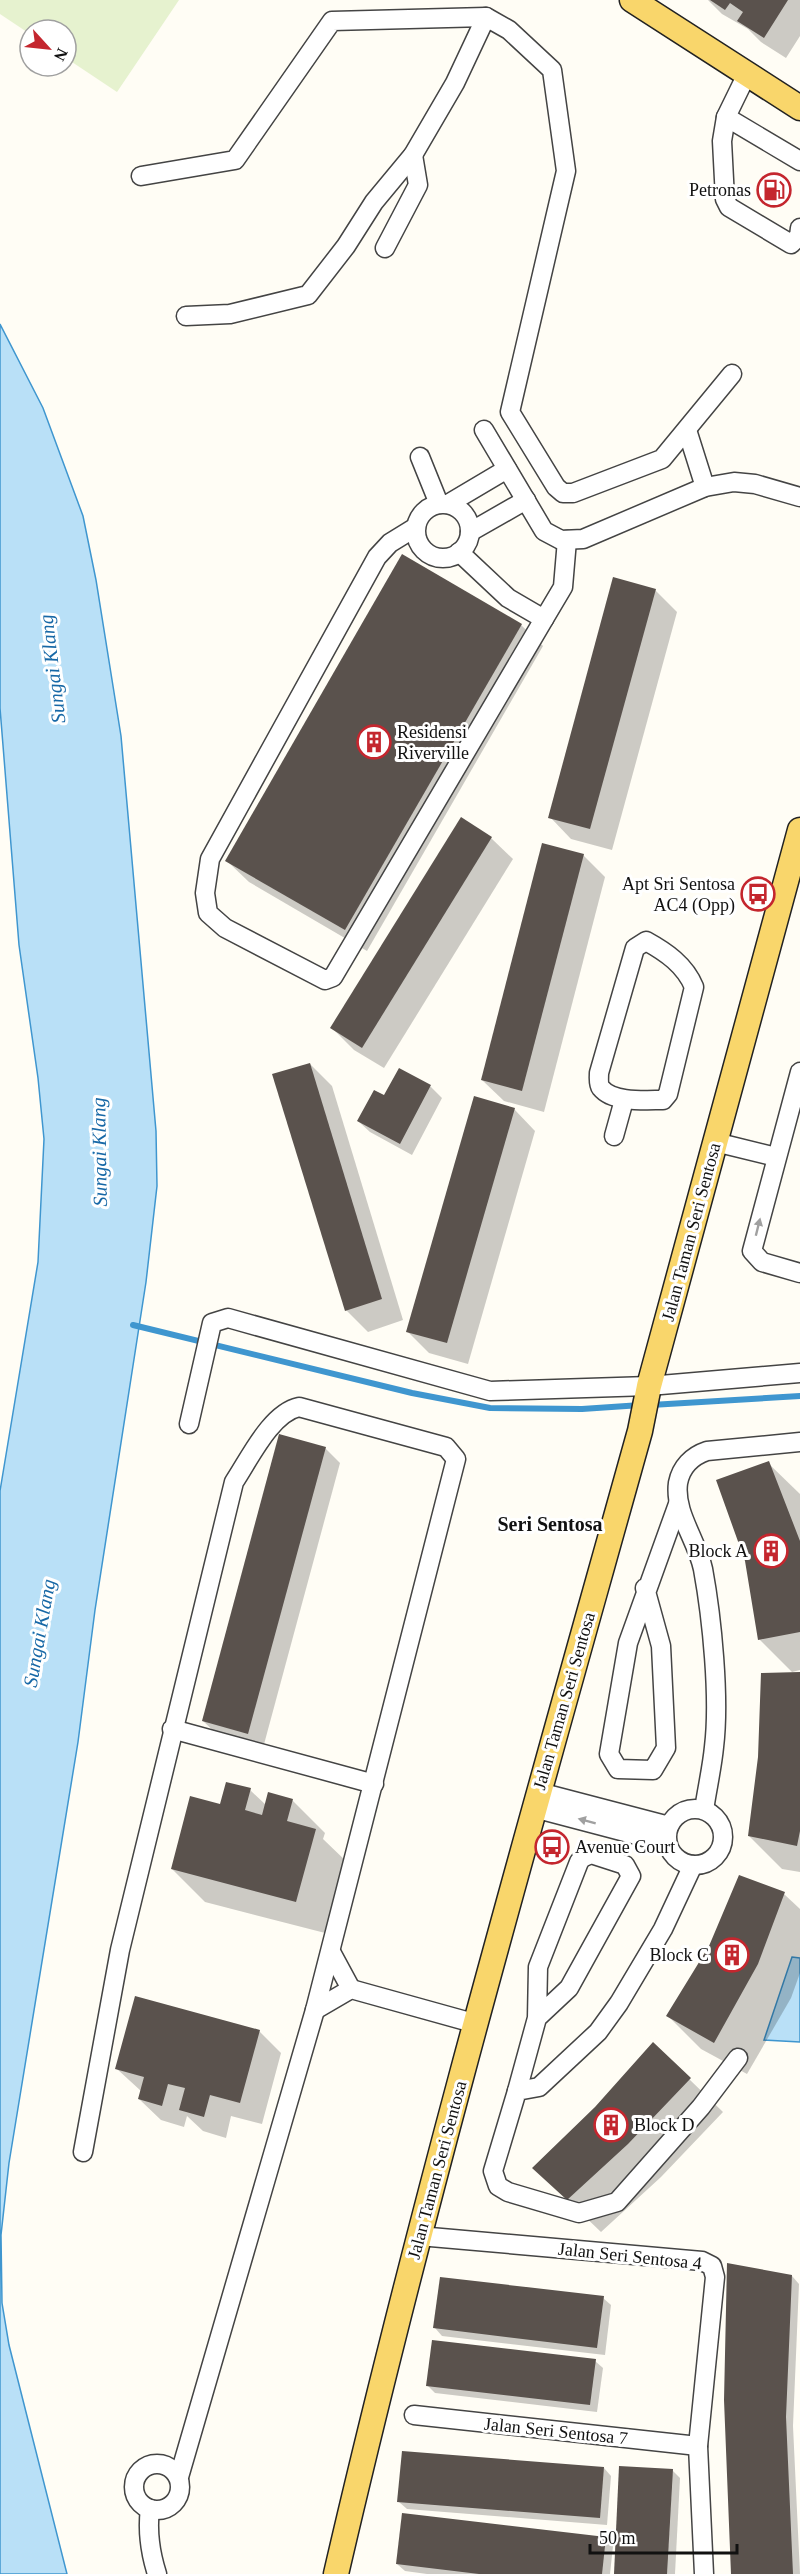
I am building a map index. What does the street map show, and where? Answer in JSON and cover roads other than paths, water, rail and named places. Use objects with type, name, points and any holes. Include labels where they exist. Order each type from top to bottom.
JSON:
[{"type":"main road","points":[[632,0],[800,108]]},
{"type":"main road","name":"Jalan Taman Seri Sentosa","points":[[336,2574],[419,2236],[640,1431],[649,1386],[800,830]]},
{"type":"street","points":[[186,315],[230,314],[308,295],[346,246],[374,202],[413,155],[455,83],[486,17]]},
{"type":"street","points":[[141,176],[235,160],[332,21],[486,17],[509,30],[552,70],[566,171],[510,412],[556,487],[563,493],[573,493],[662,459],[732,375]]},
{"type":"street","points":[[746,75],[726,117],[722,141],[725,199],[729,207],[791,244],[799,236],[800,228]]},
{"type":"street","points":[[726,117],[800,161]]},
{"type":"street","points":[[385,248],[418,185],[413,155]]},
{"type":"street","points":[[484,430],[544,531],[551,537],[567,540],[583,539],[705,487],[734,482],[754,484],[800,497]]},
{"type":"street","points":[[687,430],[705,487]]},
{"type":"street","points":[[416,527],[420,545],[433,556],[442,558],[459,552],[465,546],[470,532],[464,513],[444,504],[420,457]]},
{"type":"street","points":[[507,469],[444,504],[424,512],[416,527],[390,543],[377,557],[210,859],[205,892],[208,913],[225,928],[313,975],[325,980],[333,976],[562,587],[567,540]]},
{"type":"street","points":[[470,532],[526,500]]},
{"type":"street","points":[[459,552],[508,598],[544,619]]},
{"type":"street","points":[[646,941],[665,952],[681,967],[689,975],[694,987],[668,1094],[663,1100],[624,1100],[602,1089],[599,1085],[599,1073],[634,948],[646,941]]},
{"type":"street","points":[[800,1072],[752,1251],[762,1262],[800,1273]]},
{"type":"street","points":[[614,1136],[624,1100]]},
{"type":"street","points":[[715,1142],[776,1157]]},
{"type":"street","points":[[189,1424],[212,1323],[228,1318],[490,1391],[649,1386],[800,1373]]},
{"type":"street","points":[[83,2152],[120,1950],[234,1482],[275,1421],[288,1409],[299,1407],[446,1447],[456,1459],[374,1784],[315,2010],[179,2477],[178,2497],[166,2508],[150,2510],[137,2500],[134,2484],[141,2469],[156,2463],[171,2468],[179,2477]]},
{"type":"street","points":[[645,1588],[661,1646],[666,1748],[653,1770],[618,1769],[609,1754],[628,1642],[645,1588],[678,1504],[678,1482],[684,1467],[694,1455],[707,1451],[800,1442]]},
{"type":"street","points":[[678,1504],[695,1542],[703,1569],[709,1614],[715,1689],[714,1745],[704,1810]]},
{"type":"street","points":[[172,1729],[374,1784]]},
{"type":"street","points":[[537,1800],[668,1834]]},
{"type":"street","points":[[690,1809],[704,1810],[712,1814],[720,1823],[723,1838],[714,1857],[703,1864],[693,1865],[675,1857],[668,1834],[681,1812],[690,1809]]},
{"type":"street","points":[[537,2018],[569,1988],[631,1876],[624,1864],[591,1854],[579,1862],[538,1967],[537,2018],[493,2171],[498,2186],[508,2192],[579,2213],[617,2202],[701,2107],[738,2058]]},
{"type":"street","points":[[517,2091],[539,2087],[598,2032],[619,2003],[663,1929],[693,1865]]},
{"type":"street","points":[[331,1952],[351,1989]]},
{"type":"street","points":[[315,2010],[351,1989],[477,2024]]},
{"type":"street","name":"Jalan Seri Sentosa 4","points":[[419,2236],[702,2261],[712,2266],[715,2277],[698,2446],[704,2574]]},
{"type":"street","name":"Jalan Seri Sentosa 7","points":[[414,2415],[698,2446]]},
{"type":"street","points":[[150,2510],[149,2552],[157,2574]]},
{"type":"water","name":"Sungai Klang","points":[[0,324],[43,408],[83,516],[96,580],[121,736],[156,1131],[157,1186],[146,1282],[95,1610],[78,1742],[9,2163],[1,2235],[2,2303],[9,2345],[67,2574],[0,2574],[0,1491],[38,1262],[44,1139],[38,1078],[19,945],[0,708]]},
{"type":"water","points":[[792,1957],[800,1958],[800,2042],[764,2040]]},
{"type":"waterway","points":[[133,1325],[412,1393],[490,1408],[582,1409],[641,1405]]},
{"type":"waterway","points":[[651,1405],[800,1396]]},
{"type":"place","name":"Petronas","points":[[774,190]]},
{"type":"place","name":"Residensi Riverville","points":[[374,742]]},
{"type":"place","name":"Apt Sri Sentosa AC4 (Opp)","points":[[758,894]]},
{"type":"place","name":"Block A","points":[[771,1551]]},
{"type":"place","name":"Avenue Court","points":[[552,1847]]},
{"type":"place","name":"Block C","points":[[732,1955]]},
{"type":"place","name":"Block D","points":[[611,2125]]},
{"type":"district","name":"Seri Sentosa","points":[[550,1524]]}]
